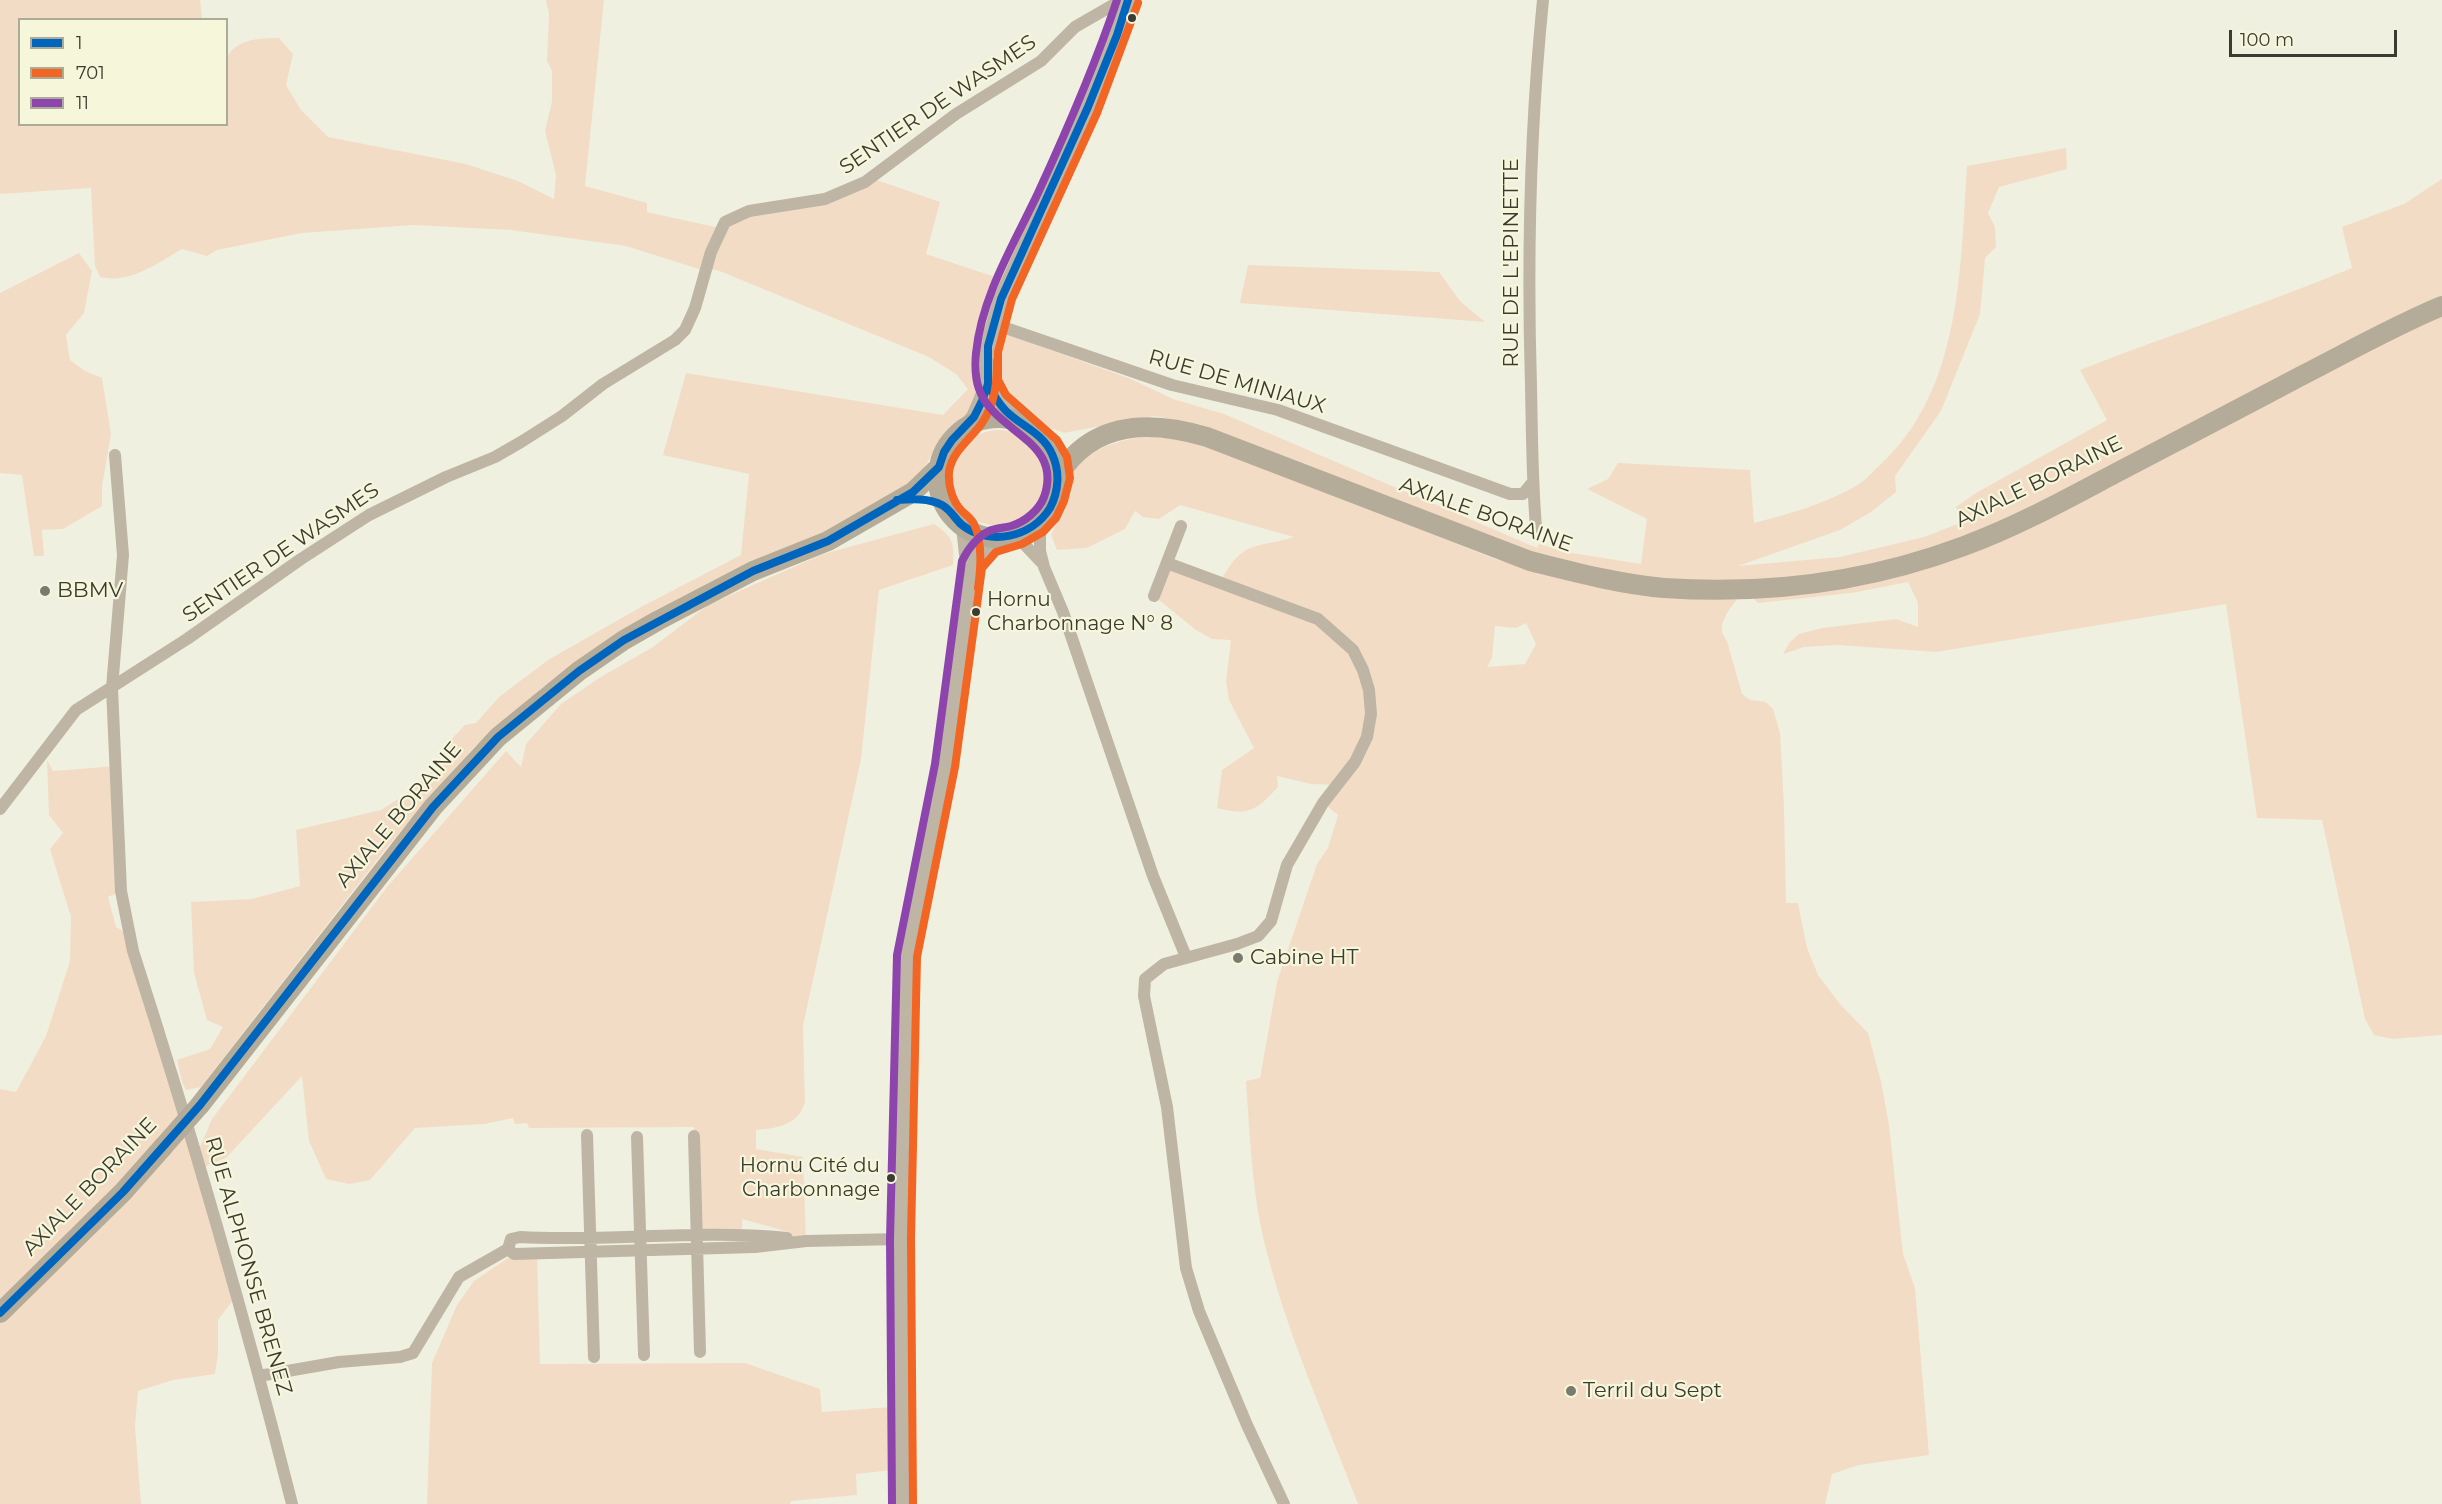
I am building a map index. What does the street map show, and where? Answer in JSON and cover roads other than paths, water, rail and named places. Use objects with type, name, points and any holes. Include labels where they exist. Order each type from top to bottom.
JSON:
[{"type":"main road","name":"AXIALE BORAINE","points":[[1042,519],[1055,499],[1058,476],[1073,455],[1093,439],[1144,426],[1162,426],[1182,429],[1207,437],[1530,561],[1595,576],[1661,588],[1701,590],[1803,585],[1852,578],[1921,561],[1996,534],[2390,330],[2442,306]]},
{"type":"main road","points":[[1042,519],[1028,530],[1004,538],[980,535],[964,527],[953,518],[945,506],[939,487],[939,467],[944,453],[952,440],[963,430],[981,421],[1001,418],[1033,429],[1043,439],[1054,456],[1058,476]]},
{"type":"main road","points":[[1043,439],[1077,442],[1093,439]]},
{"type":"main road","name":"AXIALE BORAINE","points":[[0,1313],[123,1192],[164,1147],[200,1105],[433,807],[498,737],[571,678],[624,640],[742,576],[828,541],[927,481],[939,467]]},
{"type":"main road","points":[[897,500],[930,500],[945,506]]},
{"type":"street","name":"RUE DE L'EPINETTE","points":[[1536,527],[1532,483],[1528,229],[1537,52],[1543,0]]},
{"type":"street","points":[[963,430],[974,417],[988,384],[988,346],[1001,299],[1088,107],[1127,2]]},
{"type":"street","name":"SENTIER DE WASMES","points":[[0,809],[76,710],[187,639],[353,525],[396,500],[513,447],[562,416],[603,384],[675,340],[686,330],[695,308],[711,252],[725,222],[748,211],[825,199],[865,182],[956,114],[1041,61],[1075,27],[1113,5],[1127,2]]},
{"type":"street","name":"RUE DE MINIAUX","points":[[994,324],[1145,377],[1190,390],[1259,404],[1510,494],[1523,494],[1532,483]]},
{"type":"street","points":[[988,384],[996,400],[1020,423]]},
{"type":"street","name":"RUE ALPHONSE BRENEZ","points":[[115,455],[123,555],[112,688],[121,891],[128,934],[197,1155],[260,1376],[292,1504]]},
{"type":"street","points":[[1042,519],[1040,541],[1044,567],[1063,612],[1153,876],[1186,957]]},
{"type":"street","points":[[1154,596],[1181,526]]},
{"type":"street","points":[[964,527],[969,576]]},
{"type":"street","points":[[903,1504],[900,1239],[907,956],[945,766],[972,564],[979,553],[1004,538],[1030,549],[1044,567]]},
{"type":"street","points":[[1167,563],[1318,619],[1353,650],[1370,690],[1371,714],[1367,737],[1355,762],[1323,803],[1287,865],[1271,921],[1258,936],[1164,964],[1145,979],[1144,996],[1167,1107],[1186,1268],[1199,1311],[1247,1425],[1284,1504]]},
{"type":"street","points":[[587,1135],[594,1357]]},
{"type":"street","points":[[694,1136],[700,1352]]},
{"type":"street","points":[[637,1137],[644,1355]]},
{"type":"street","points":[[260,1376],[290,1369],[400,1357],[413,1353],[459,1278],[508,1249],[511,1239],[522,1237],[590,1238],[641,1244],[697,1243],[755,1247],[806,1240],[900,1239]]},
{"type":"street","points":[[522,1237],[534,1244],[530,1253]]},
{"type":"street","points":[[508,1249],[514,1254],[591,1252],[641,1244]]},
{"type":"place","name":"BBMV","points":[[45,591]]},
{"type":"place","name":"Hornu Charbonnage N° 8","points":[[976,612]]},
{"type":"place","name":"Cabine HT","points":[[1238,958]]},
{"type":"place","name":"Hornu Cité du Charbonnage","points":[[891,1178]]},
{"type":"place","name":"Terril du Sept","points":[[1571,1391]]}]
